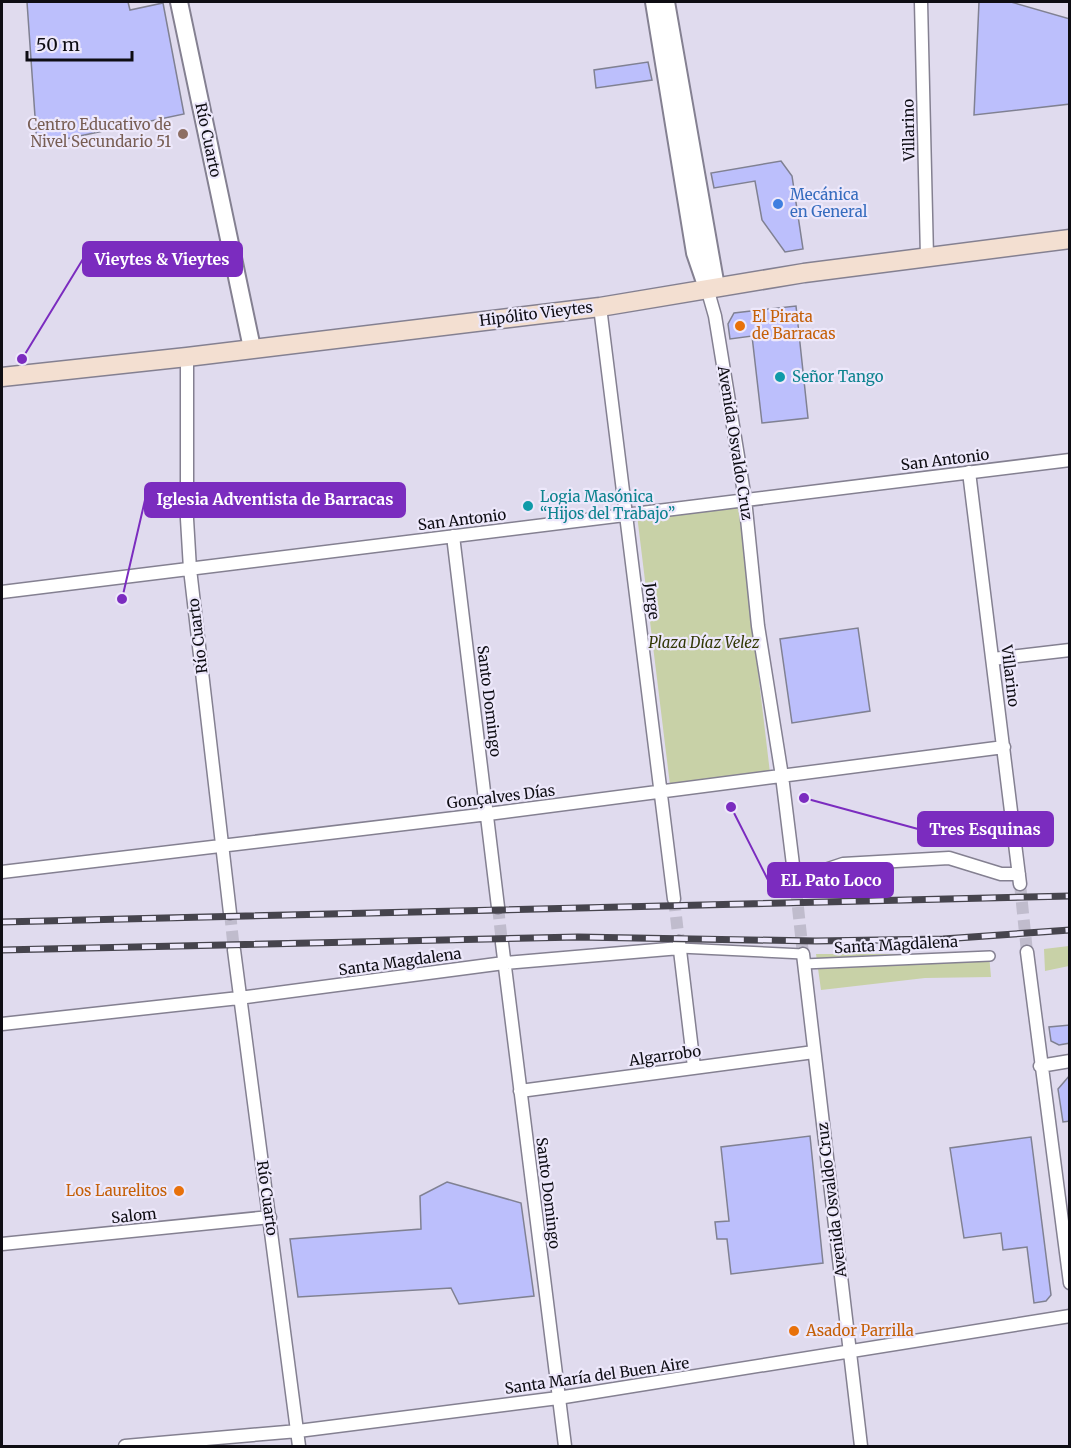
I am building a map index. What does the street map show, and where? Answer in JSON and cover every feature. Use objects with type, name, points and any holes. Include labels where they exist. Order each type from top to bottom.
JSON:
[{"type":"main road","name":"Hipólito Vieytes","points":[[2,377],[600,307],[711,287],[1070,240]]},
{"type":"street","name":"Río Cuarto","points":[[179,2],[252,348]]},
{"type":"street","name":"Avenida Osvaldo Cruz","points":[[654,2],[695,253],[711,287]]},
{"type":"street","name":"Avenida Osvaldo Cruz","points":[[666,2],[744,499],[758,626],[782,776],[795,883]]},
{"type":"street","name":"Villarino","points":[[921,2],[927,258]]},
{"type":"street","name":"Jorge","points":[[600,307],[674,899]]},
{"type":"street","name":"Río Cuarto","points":[[187,357],[190,569],[230,913]]},
{"type":"street","name":"San Antonio","points":[[2,592],[627,516],[744,499],[1070,459]]},
{"type":"street","name":"Villarino","points":[[795,883],[807,876],[843,864],[950,858],[1019,879],[969,472]]},
{"type":"street","name":"Santo Domingo","points":[[453,536],[498,907]]},
{"type":"street","points":[[993,660],[1070,650]]},
{"type":"street","name":"Gonçalves Días","points":[[2,872],[488,814],[1004,747]]},
{"type":"street","name":"Santo Domingo","points":[[502,943],[565,1446]]},
{"type":"street","points":[[679,945],[694,1067]]},
{"type":"street","name":"Santa Magdalena","points":[[2,1024],[239,998],[504,963],[679,945],[803,959],[990,956]]},
{"type":"street","name":"Río Cuarto","points":[[234,950],[300,1446]]},
{"type":"street","points":[[1027,952],[1070,1283]]},
{"type":"street","name":"Avenida Osvaldo Cruz","points":[[803,959],[861,1446]]},
{"type":"street","name":"Algarrobo","points":[[520,1091],[814,1052]]},
{"type":"street","points":[[1040,1066],[1070,1061]]},
{"type":"street","name":"Salom","points":[[2,1244],[270,1217]]},
{"type":"street","name":"Santa María del Buen Aire","points":[[125,1446],[298,1431],[558,1398],[1070,1316]]},
{"type":"green space","name":"Plaza Díaz Velez","points":[[738,503],[770,773],[670,785],[637,515]]},
{"type":"green space","points":[[1069,946],[1069,966],[1045,971],[1044,949]]},
{"type":"green space","points":[[816,954],[989,954],[991,977],[925,978],[821,990]]},
{"type":"building","points":[[27,2],[128,2],[130,10],[163,3],[184,114],[37,145]]},
{"type":"building","points":[[979,2],[1011,2],[1070,19],[1070,104],[974,115]]},
{"type":"building","points":[[648,62],[652,80],[596,88],[594,70]]},
{"type":"building","name":"Mecánica en General","points":[[781,161],[792,176],[803,249],[785,252],[762,220],[755,181],[714,188],[711,173]]},
{"type":"building","name":"Señor Tango","points":[[796,306],[808,418],[762,423],[752,336],[730,339],[728,324],[734,313]]},
{"type":"building","points":[[858,628],[870,711],[792,723],[780,639]]},
{"type":"building","points":[[1070,1025],[1070,1043],[1059,1045],[1051,1041],[1049,1027]]},
{"type":"building","points":[[1070,1075],[1070,1121],[1063,1122],[1058,1089]]},
{"type":"building","points":[[810,1136],[823,1263],[731,1274],[727,1239],[717,1239],[715,1222],[729,1221],[721,1147]]},
{"type":"building","points":[[1031,1137],[1051,1295],[1046,1301],[1034,1303],[1027,1247],[1003,1250],[1001,1233],[964,1238],[950,1148]]},
{"type":"building","points":[[447,1182],[521,1203],[534,1296],[459,1304],[451,1288],[298,1297],[290,1239],[421,1229],[420,1196]]},
{"type":"tunnel","points":[[1020,884],[1027,952]]},
{"type":"tunnel","points":[[796,889],[803,954]]},
{"type":"tunnel","points":[[674,899],[679,942]]},
{"type":"tunnel","points":[[498,907],[502,943]]},
{"type":"tunnel","points":[[230,913],[234,950]]},
{"type":"railway","points":[[2,922],[1070,896]]},
{"type":"railway","points":[[2,950],[578,937],[816,941],[943,939],[1070,930]]},
{"type":"place","name":"Centro Educativo de Nivel Secundario 51","points":[[183,134]]},
{"type":"place","name":"Mecánica en General","points":[[778,204]]},
{"type":"place","name":"El Pirata de Barracas","points":[[740,326]]},
{"type":"place","name":"Vieytes & Vieytes","points":[[22,359]]},
{"type":"place","name":"Señor Tango","points":[[780,377]]},
{"type":"place","name":"Logia Masónica “Hijos del Trabajo”","points":[[528,506]]},
{"type":"place","name":"Iglesia Adventista de Barracas","points":[[122,599]]},
{"type":"place","name":"Tres Esquinas","points":[[804,798]]},
{"type":"place","name":"EL Pato Loco","points":[[731,807]]},
{"type":"place","name":"Los Laurelitos","points":[[179,1191]]},
{"type":"place","name":"Asador Parrilla","points":[[794,1331]]}]
